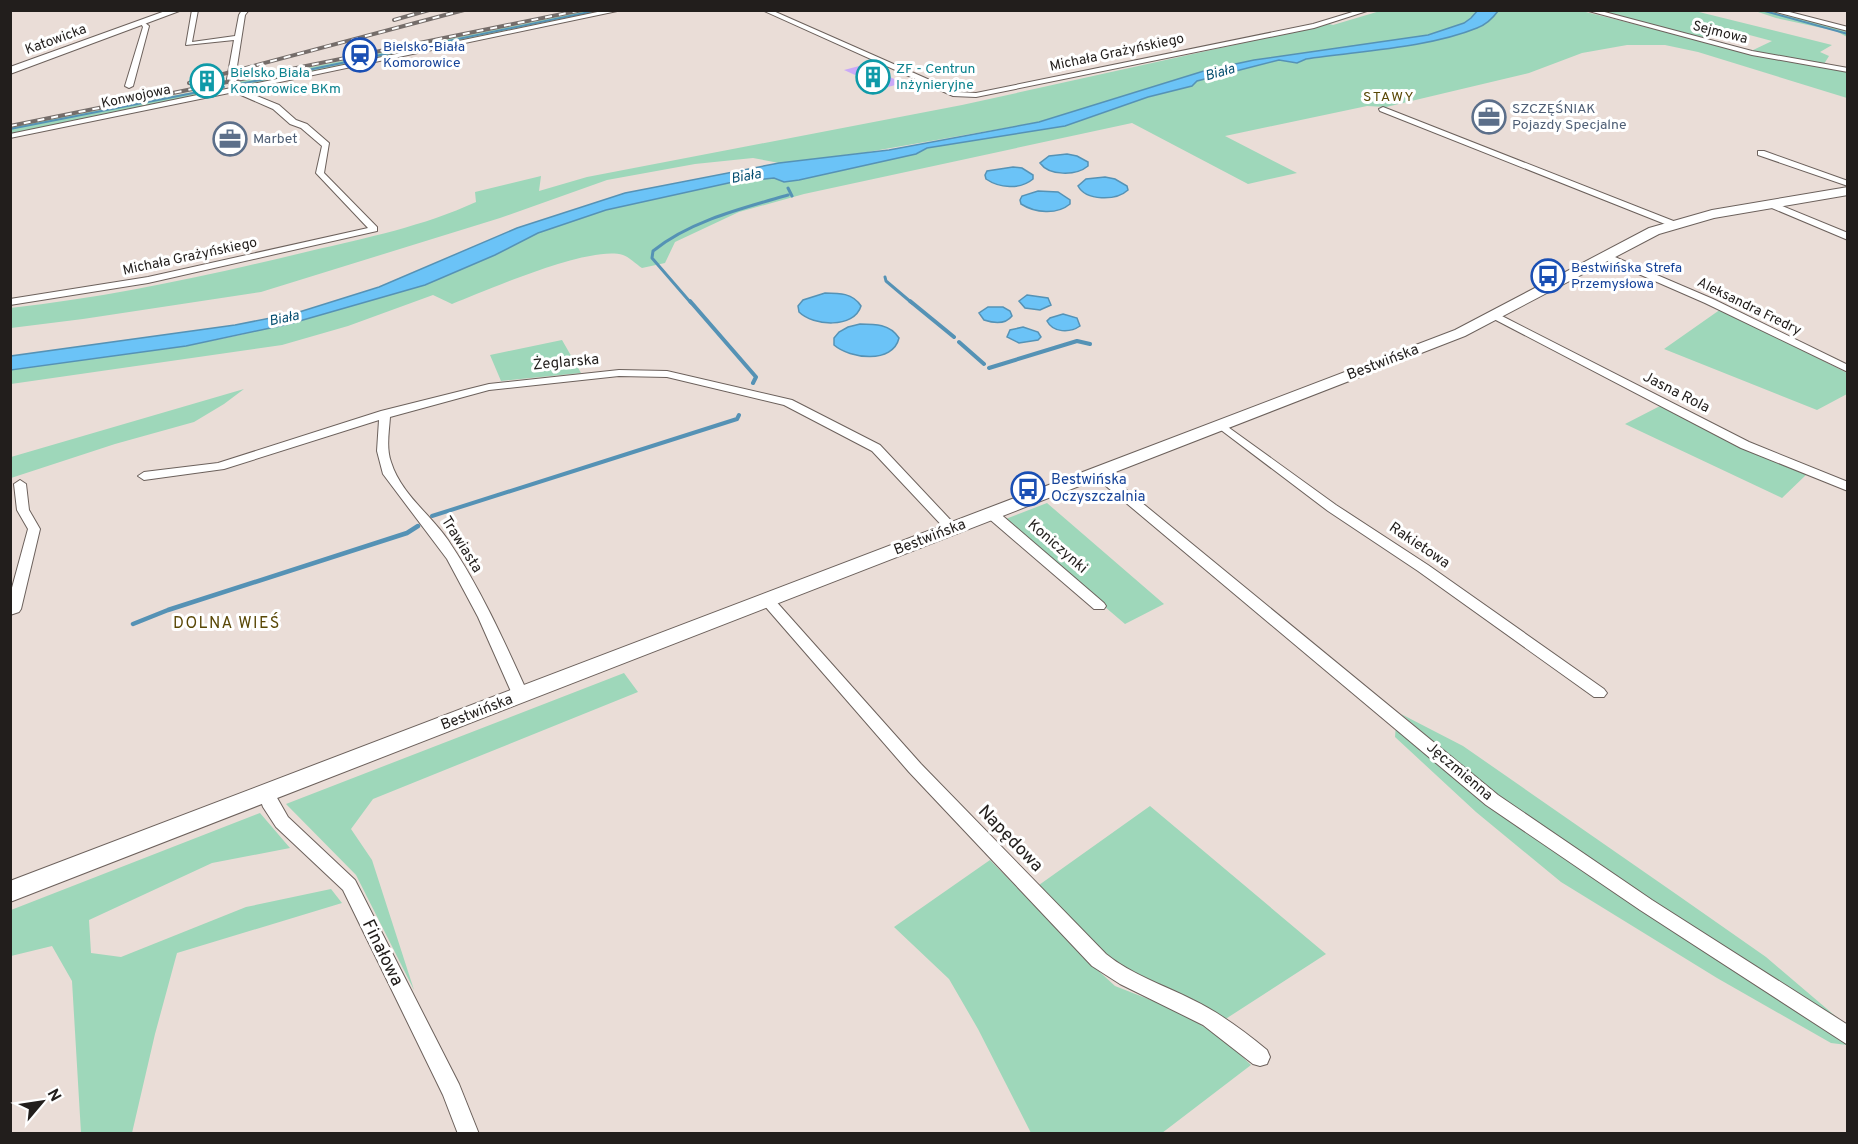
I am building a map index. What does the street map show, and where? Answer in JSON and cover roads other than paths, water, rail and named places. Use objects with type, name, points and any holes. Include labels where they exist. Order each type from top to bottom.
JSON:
[{"type":"street","name":"Katowicka","points":[[10,71],[142,23],[157,14],[178,10]]},
{"type":"street","points":[[195,10],[188,44],[238,38]]},
{"type":"street","points":[[236,90],[231,79],[242,15],[246,10]]},
{"type":"street","name":"Konwojowa","points":[[10,136],[619,10]]},
{"type":"street","name":"Michała Grażyńskiego","points":[[765,10],[925,81],[964,95],[988,93],[1275,34],[1341,19],[1367,10]]},
{"type":"street","name":"Sejmowa","points":[[1588,10],[1752,53],[1848,70]]},
{"type":"street","points":[[1772,10],[1848,29]]},
{"type":"street","points":[[129,86],[146,26],[142,23]]},
{"type":"street","name":"Michała Grażyńskiego","points":[[10,302],[187,273],[374,229],[320,173],[326,145],[304,126],[293,122],[276,107],[236,90]]},
{"type":"street","points":[[1383,109],[1674,224]]},
{"type":"street","points":[[1761,153],[1848,184]]},
{"type":"street","name":"Bestwińska","points":[[10,892],[1460,333],[1654,231],[1712,214],[1848,191]]},
{"type":"street","points":[[1770,204],[1848,237]]},
{"type":"street","name":"Aleksandra Fredry","points":[[1605,256],[1709,301],[1848,369]]},
{"type":"street","name":"Jasna Rola","points":[[1496,316],[1745,445],[1848,487]]},
{"type":"street","name":"Żeglarska","points":[[144,476],[220,466],[385,413],[465,392],[518,382],[634,372],[686,378],[788,402],[876,448],[953,529]]},
{"type":"street","name":"Trawiasta","points":[[385,413],[382,451],[386,465],[411,504],[442,541],[470,591],[521,696]]},
{"type":"street","name":"Rakietowa","points":[[1221,425],[1332,508],[1423,568],[1599,693]]},
{"type":"street","name":"Jęczmienna","points":[[1098,473],[1492,800],[1646,905],[1848,1036]]},
{"type":"street","points":[[10,610],[14,609],[34,530],[23,510],[20,484]]},
{"type":"street","name":"Koniczynki","points":[[992,514],[1099,606]]},
{"type":"street","name":"Napędowa","points":[[768,601],[915,768],[1099,960],[1122,977],[1205,1016],[1240,1039],[1260,1057]]},
{"type":"street","name":"Finałowa","points":[[266,793],[268,802],[282,822],[349,885],[452,1091],[469,1134]]},
{"type":"water","name":"Biała","points":[[1478,10],[1498,11],[1483,25],[1458,35],[1393,48],[1306,59],[1297,63],[1279,60],[1197,81],[1192,86],[1148,97],[1065,126],[927,148],[916,154],[799,180],[784,182],[774,178],[733,182],[606,210],[538,233],[495,255],[425,285],[289,324],[186,346],[11,370],[11,356],[235,325],[296,313],[379,287],[517,228],[625,193],[779,163],[889,150],[1039,122],[1207,70],[1254,60],[1428,35],[1464,23]]},
{"type":"water","points":[[1067,154],[1088,162],[1088,166],[1077,172],[1063,173],[1050,170],[1040,163],[1049,156]]},
{"type":"water","points":[[1022,168],[1033,175],[1033,179],[1022,185],[1009,186],[986,179],[987,171]]},
{"type":"water","points":[[1105,177],[1115,179],[1127,186],[1128,190],[1123,194],[1102,198],[1088,195],[1078,186],[1086,179]]},
{"type":"water","points":[[1038,191],[1058,192],[1070,200],[1070,204],[1059,210],[1046,212],[1021,204],[1022,196]]},
{"type":"water","points":[[825,293],[850,296],[861,306],[850,319],[833,323],[814,320],[799,312],[798,306],[803,300]]},
{"type":"water","points":[[1027,295],[1048,298],[1051,305],[1040,310],[1025,308],[1019,301]]},
{"type":"water","points":[[988,307],[1003,307],[1010,311],[1012,316],[1002,322],[984,320],[979,313]]},
{"type":"water","points":[[1063,314],[1077,318],[1080,326],[1062,331],[1053,328],[1047,321]]},
{"type":"water","points":[[860,324],[887,327],[899,338],[889,352],[880,355],[860,356],[841,350],[834,345],[834,338],[839,332]]},
{"type":"water","points":[[1023,327],[1038,332],[1041,337],[1038,340],[1019,343],[1007,337],[1010,330]]},
{"type":"waterway","points":[[240,84],[599,10]]},
{"type":"waterway","points":[[1761,10],[1848,34]]},
{"type":"waterway","points":[[10,129],[224,87]]},
{"type":"waterway","points":[[788,188],[792,196]]},
{"type":"waterway","points":[[691,303],[652,258],[653,251],[683,231],[735,211],[788,195]]},
{"type":"waterway","points":[[885,277],[886,281],[912,303]]},
{"type":"waterway","points":[[690,301],[756,377],[753,383]]},
{"type":"waterway","points":[[910,301],[954,337]]},
{"type":"waterway","points":[[989,368],[1077,341],[1090,344]]},
{"type":"waterway","points":[[959,342],[984,364]]},
{"type":"waterway","points":[[432,516],[737,419],[739,415]]},
{"type":"waterway","points":[[133,624],[168,610],[407,533],[418,526]]},
{"type":"railway","points":[[394,20],[429,10]]},
{"type":"railway","points":[[189,83],[464,10]]},
{"type":"railway","points":[[10,126],[582,10]]},
{"type":"place","name":"Bielsko-Biała Komorowice","points":[[360,55]]},
{"type":"place","name":"ZF - Centrun Inżynieryjne","points":[[873,77]]},
{"type":"place","name":"Bielsko Biała Komorowice BKm","points":[[207,81]]},
{"type":"place","name":"SZCZĘŚNIAK Pojazdy Specjalne","points":[[1489,117]]},
{"type":"place","name":"Marbet","points":[[230,139]]},
{"type":"place","name":"Bestwińska Strefa Przemysłowa","points":[[1548,276]]},
{"type":"place","name":"Bestwińska Oczyszczalnia","points":[[1028,489]]},
{"type":"district","name":"STAWY","points":[[1389,97]]},
{"type":"district","name":"DOLNA WIEŚ","points":[[227,624]]}]
